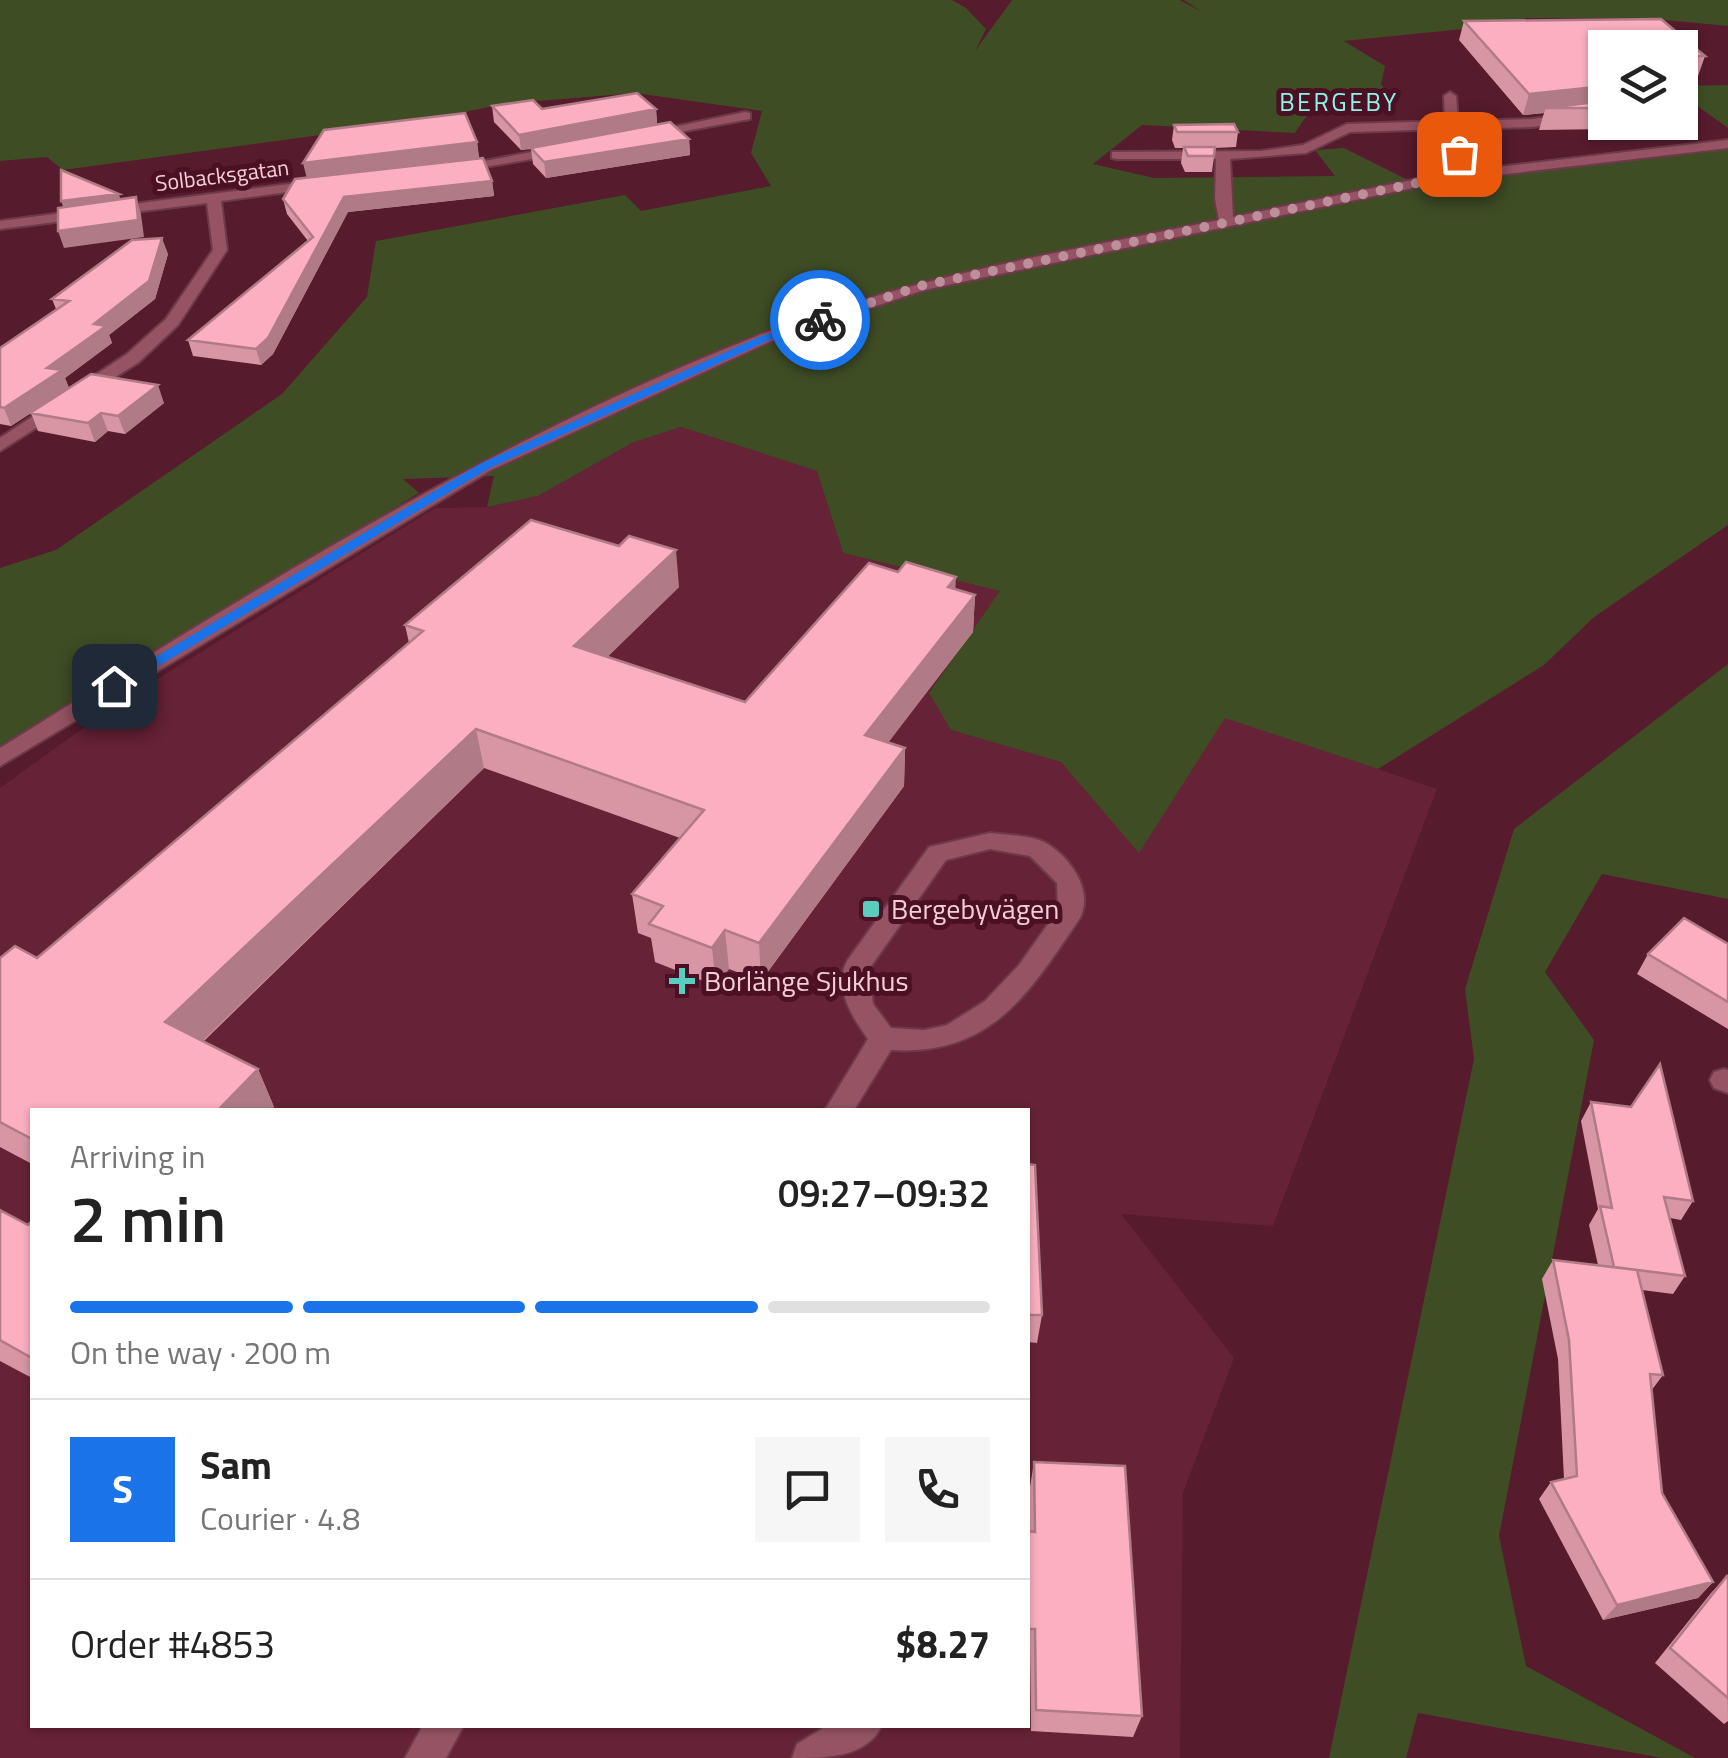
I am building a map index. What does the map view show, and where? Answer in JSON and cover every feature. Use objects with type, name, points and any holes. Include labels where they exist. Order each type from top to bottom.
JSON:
[{"type":"street","points":[[1446,177],[1459,154],[1450,96]]},
{"type":"street","points":[[628,137],[746,116]]},
{"type":"street","points":[[1118,155],[1224,157],[1306,149],[1347,128],[1532,123],[1588,116]]},
{"type":"street","points":[[0,758],[172,650],[484,466],[763,339],[920,286],[1446,177],[1728,144]]},
{"type":"street","points":[[442,170],[572,148]]},
{"type":"street","points":[[1224,157],[1222,199],[1226,222]]},
{"type":"street","name":"Solbacksgatan","points":[[0,225],[347,181]]},
{"type":"street","points":[[0,446],[133,358],[172,322],[220,250],[214,196]]},
{"type":"street","points":[[990,840],[1037,849],[1069,880],[1071,911],[1028,971],[985,1020],[931,1040],[882,1039],[860,1006],[856,968],[938,853],[990,840]]},
{"type":"street","points":[[840,1108],[882,1039]]},
{"type":"street","points":[[424,1758],[443,1728]]},
{"type":"street","points":[[811,1758],[858,1728]]},
{"type":"shaded area","name":"Borlänge Sjukhus","points":[[681,427],[817,471],[843,553],[1001,591],[951,730],[1061,762],[1139,852],[1225,717],[1437,789],[1273,1226],[1121,1214],[1234,1358],[1183,1493],[1180,1758],[0,1758],[0,788],[115,705],[435,508],[487,507],[538,496],[632,443]]},
{"type":"green space","points":[[0,0],[952,0],[986,29],[975,51],[1012,0],[1180,0],[1202,12],[1184,0],[1728,0],[1728,26],[1645,18],[1527,18],[1483,27],[1344,41],[1385,66],[1381,84],[1393,101],[1336,94],[1316,106],[1295,133],[1142,125],[1093,164],[1154,178],[1335,176],[1315,150],[1344,148],[1420,186],[1624,157],[1728,148],[1728,525],[1594,617],[1544,665],[1378,769],[1225,718],[1139,853],[1061,762],[951,730],[929,693],[1000,591],[843,553],[817,471],[681,427],[632,443],[538,496],[487,507],[494,476],[403,479],[419,493],[0,747],[0,568],[56,550],[282,394],[367,297],[376,241],[625,195],[641,211],[771,186],[751,153],[762,111],[635,93],[503,104],[417,122],[63,170],[47,157],[0,161]]},
{"type":"green space","points":[[1728,85],[1728,128],[1698,106],[1698,86]]},
{"type":"green space","points":[[1728,664],[1728,899],[1602,874],[1545,972],[1594,1040],[1499,1536],[1526,1666],[1695,1758],[1662,1758],[1418,1713],[1406,1758],[1329,1758],[1474,1059],[1465,989],[1514,829]]},
{"type":"building","points":[[1661,19],[1674,30],[1588,30],[1588,88],[1529,94],[1464,21]]},
{"type":"building","points":[[637,93],[656,109],[519,135],[492,106],[533,100],[542,109]]},
{"type":"building","points":[[1588,103],[1588,108],[1546,108]]},
{"type":"building","points":[[465,113],[477,142],[303,163],[324,130]]},
{"type":"building","points":[[670,122],[689,139],[544,162],[531,148]]},
{"type":"building","points":[[1234,124],[1238,132],[1177,132],[1174,125]]},
{"type":"building","points":[[1184,147],[1215,147],[1214,156],[1188,156]]},
{"type":"building","points":[[483,158],[492,181],[344,197],[268,338],[256,349],[188,340],[313,237],[283,199],[295,179]]},
{"type":"building","points":[[61,170],[119,194],[61,201]]},
{"type":"building","points":[[136,197],[138,220],[58,231],[58,208]]},
{"type":"building","points":[[162,238],[149,281],[94,324],[106,326],[47,368],[62,370],[0,407],[0,348],[69,301],[52,299],[132,240]]},
{"type":"building","points":[[91,374],[158,385],[118,416],[101,413],[88,423],[30,413]]},
{"type":"building","points":[[531,520],[619,546],[629,536],[676,550],[574,646],[745,702],[869,563],[898,572],[906,562],[956,577],[948,587],[975,595],[865,735],[905,748],[759,943],[725,930],[712,948],[649,924],[663,906],[632,894],[704,810],[476,729],[165,1022],[258,1069],[220,1108],[30,1108],[30,1138],[0,1122],[0,958],[15,946],[37,958],[423,631],[405,625]]},
{"type":"building","points":[[1684,918],[1728,944],[1728,1002],[1648,954]]},
{"type":"building","points":[[1660,1064],[1693,1201],[1664,1197],[1685,1276],[1614,1267],[1600,1206],[1612,1208],[1591,1102],[1631,1107]]},
{"type":"building","points":[[1030,1164],[1035,1165],[1042,1315],[1030,1315]]},
{"type":"building","points":[[0,1210],[30,1223],[30,1357],[0,1340]]},
{"type":"building","points":[[1553,1260],[1637,1270],[1663,1375],[1650,1374],[1662,1493],[1713,1582],[1617,1605],[1551,1482],[1577,1476],[1569,1340]]},
{"type":"building","points":[[1034,1462],[1125,1466],[1142,1716],[1036,1710],[1035,1629],[1030,1629],[1030,1531],[1035,1532]]},
{"type":"building","points":[[1728,1577],[1728,1698],[1670,1648]]},
{"type":"way so far","points":[[820,320],[920,286],[1446,177],[1459,154]]},
{"type":"place","name":"Bergebyvägen","points":[[871,909]]},
{"type":"place","name":"Borlänge Sjukhus","points":[[682,981]]},
{"type":"district","name":"BERGEBY","points":[[1339,102]]},
{"type":"route","points":[[114,686],[484,466],[763,339],[820,320]]}]
